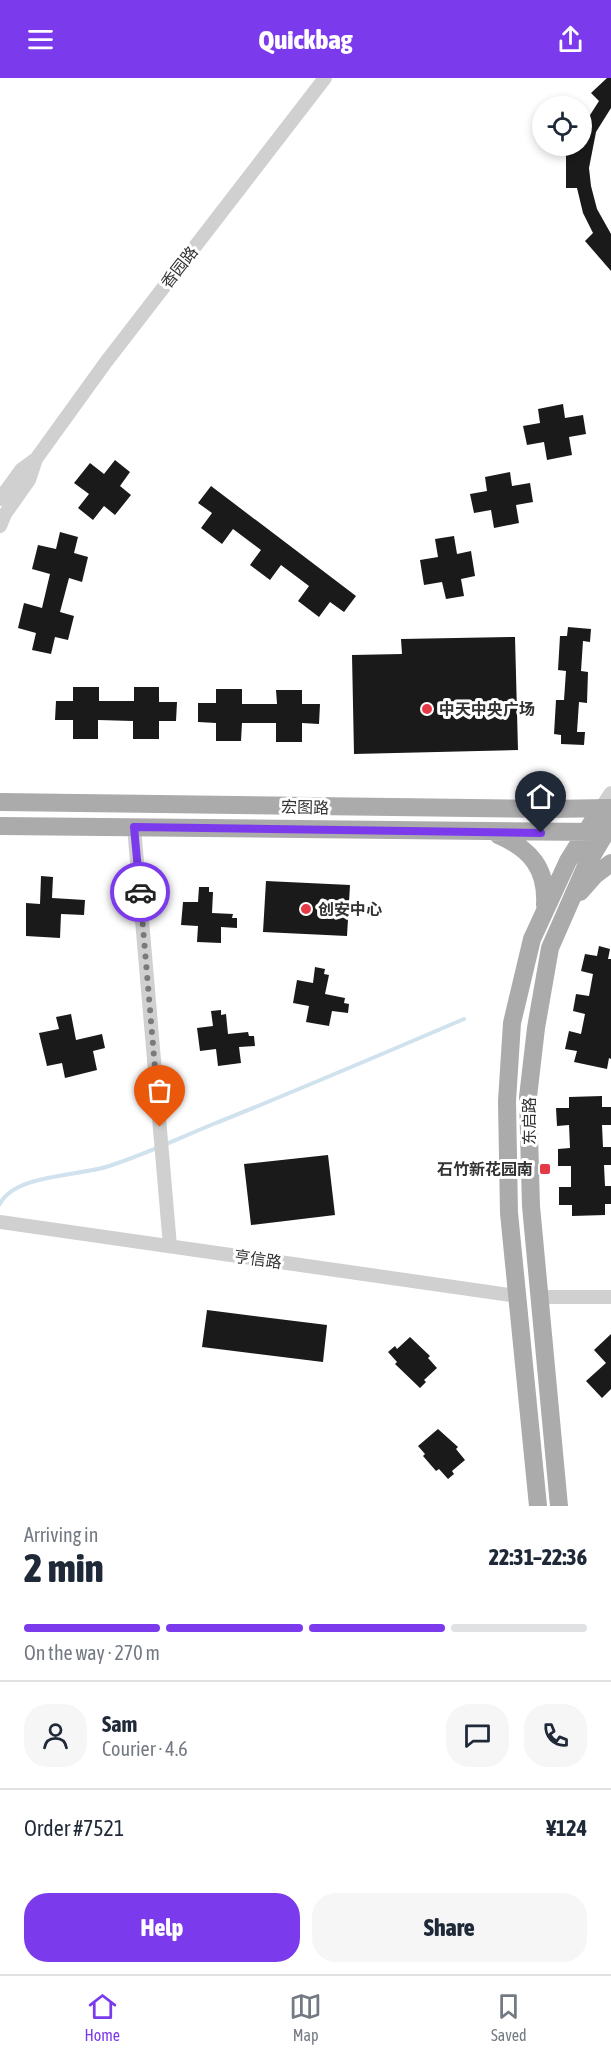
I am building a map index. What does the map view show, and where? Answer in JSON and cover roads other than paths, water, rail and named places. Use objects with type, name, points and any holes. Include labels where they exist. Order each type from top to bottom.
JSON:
[{"type":"main road","name":"宏图路","points":[[0,802],[536,809],[608,816]]},
{"type":"main road","name":"宏图路","points":[[0,826],[586,832],[608,816]]},
{"type":"main road","name":"东启路","points":[[538,1506],[509,1213],[507,1112],[512,1023],[532,939],[545,910],[568,861],[586,832],[608,816]]},
{"type":"main road","name":"东启路","points":[[559,1506],[531,1206],[528,1097],[549,948],[608,816]]},
{"type":"main road","points":[[489,832],[518,844],[533,858],[543,877],[546,893],[545,910]]},
{"type":"main road","points":[[569,904],[595,875],[611,863]]},
{"type":"street","name":"香园路","points":[[2,517],[29,480],[36,459],[106,362],[325,78]]},
{"type":"street","name":"香园路","points":[[0,499],[21,470],[36,459]]},
{"type":"street","points":[[134,827],[170,1246]]},
{"type":"street","name":"亨信路","points":[[0,1221],[517,1296]]},
{"type":"street","points":[[540,1297],[611,1297]]},
{"type":"waterway","points":[[0,1204],[8,1194],[33,1181],[97,1169],[135,1157],[464,1019]]},
{"type":"place","name":"中天中央广场","points":[[427,709]]},
{"type":"place","name":"创安中心","points":[[306,909]]},
{"type":"place","name":"石竹新花园南","points":[[545,1169]]}]
